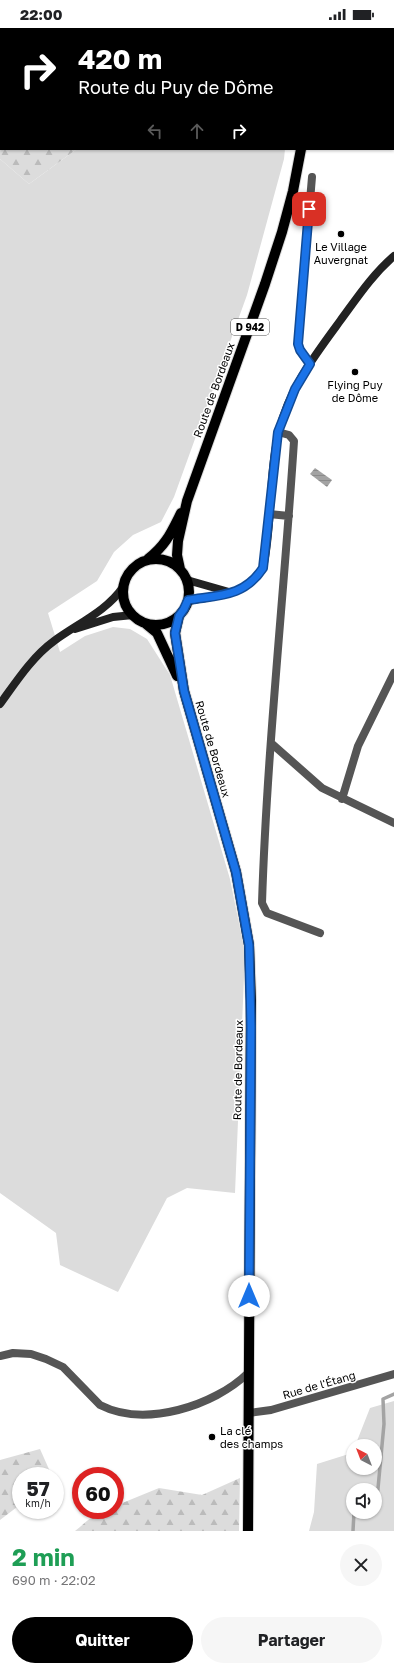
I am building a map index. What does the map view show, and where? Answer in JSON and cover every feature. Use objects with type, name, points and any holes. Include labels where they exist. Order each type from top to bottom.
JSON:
[{"type":"main road","name":"Route de Bordeaux","points":[[148,559],[160,550],[168,538],[187,501],[258,304],[282,232],[293,191],[301,150]]},
{"type":"main road","points":[[188,600],[231,593],[240,590],[252,582],[263,568],[278,432],[295,389],[310,364],[368,282],[394,256]]},
{"type":"main road","name":"Route de Bordeaux","points":[[180,569],[177,555],[187,501]]},
{"type":"main road","points":[[148,559],[162,559],[170,562],[180,569],[187,580],[189,592],[188,600],[179,616],[169,622],[158,625],[145,623],[133,615],[126,606],[123,598],[125,579],[130,570],[138,563],[148,559]]},
{"type":"main road","points":[[187,580],[231,593]]},
{"type":"main road","points":[[0,704],[42,652],[65,633],[110,603],[123,587]]},
{"type":"main road","points":[[65,633],[103,620],[133,615]]},
{"type":"main road","name":"Route de Bordeaux","points":[[179,616],[175,633],[184,691],[236,872],[249,945],[251,1032],[248,1531]]},
{"type":"main road","name":"Route de Bordeaux","points":[[145,623],[157,633],[184,691]]},
{"type":"street","points":[[310,364],[300,350],[298,344],[312,177]]},
{"type":"street","points":[[278,432],[289,435],[294,441],[271,743],[262,903],[267,913],[320,933]]},
{"type":"street","points":[[269,514],[289,516]]},
{"type":"street","points":[[342,799],[358,746],[394,674]]},
{"type":"street","points":[[271,743],[322,788],[394,823]]},
{"type":"street","points":[[0,1356],[13,1353],[31,1354],[46,1359],[63,1367],[100,1405],[107,1409],[149,1415],[186,1408],[225,1391],[248,1373]]},
{"type":"street","name":"Rue de l'Étang","points":[[249,1413],[278,1408],[394,1374]]},
{"type":"green space","points":[[0,150],[76,150],[29,184],[0,159]]},
{"type":"green space","points":[[76,150],[285,150],[284,159],[247,295],[174,497],[161,522],[133,535],[114,552],[97,581],[48,613],[60,652],[85,636],[113,627],[130,629],[147,639],[170,675],[230,879],[245,953],[235,1193],[187,1188],[167,1198],[118,1292],[60,1265],[56,1233],[0,1193],[0,159],[29,184]]},
{"type":"green space","points":[[394,1401],[394,1531],[309,1531],[314,1512],[317,1464],[346,1455],[346,1475],[382,1475],[382,1439],[358,1439],[370,1408]]},
{"type":"green space","points":[[40,1449],[48,1467],[12,1467],[12,1511],[0,1520],[0,1460]]},
{"type":"green space","points":[[240,1478],[239,1531],[75,1531],[90,1519],[124,1519],[124,1502],[159,1488],[202,1495]]},
{"type":"shaded area","points":[[315,468],[332,480],[327,487],[310,474]]},
{"type":"waterway","points":[[378,1483],[384,1424],[383,1399],[394,1394]]},
{"type":"waterway","points":[[353,1531],[354,1519]]},
{"type":"place","name":"Le Village Auvergnat","points":[[341,234]]},
{"type":"place","name":"Flying Puy de Dôme","points":[[355,372]]},
{"type":"place","name":"La clé des champs","points":[[212,1437]]},
{"type":"route","points":[[249,1296],[251,1027],[251,968],[249,945],[236,872],[191,721],[184,691],[175,633],[179,616],[188,600],[231,593],[240,590],[252,582],[263,568],[278,432],[283,416],[295,389],[310,364],[305,359],[298,344],[309,209]]}]
